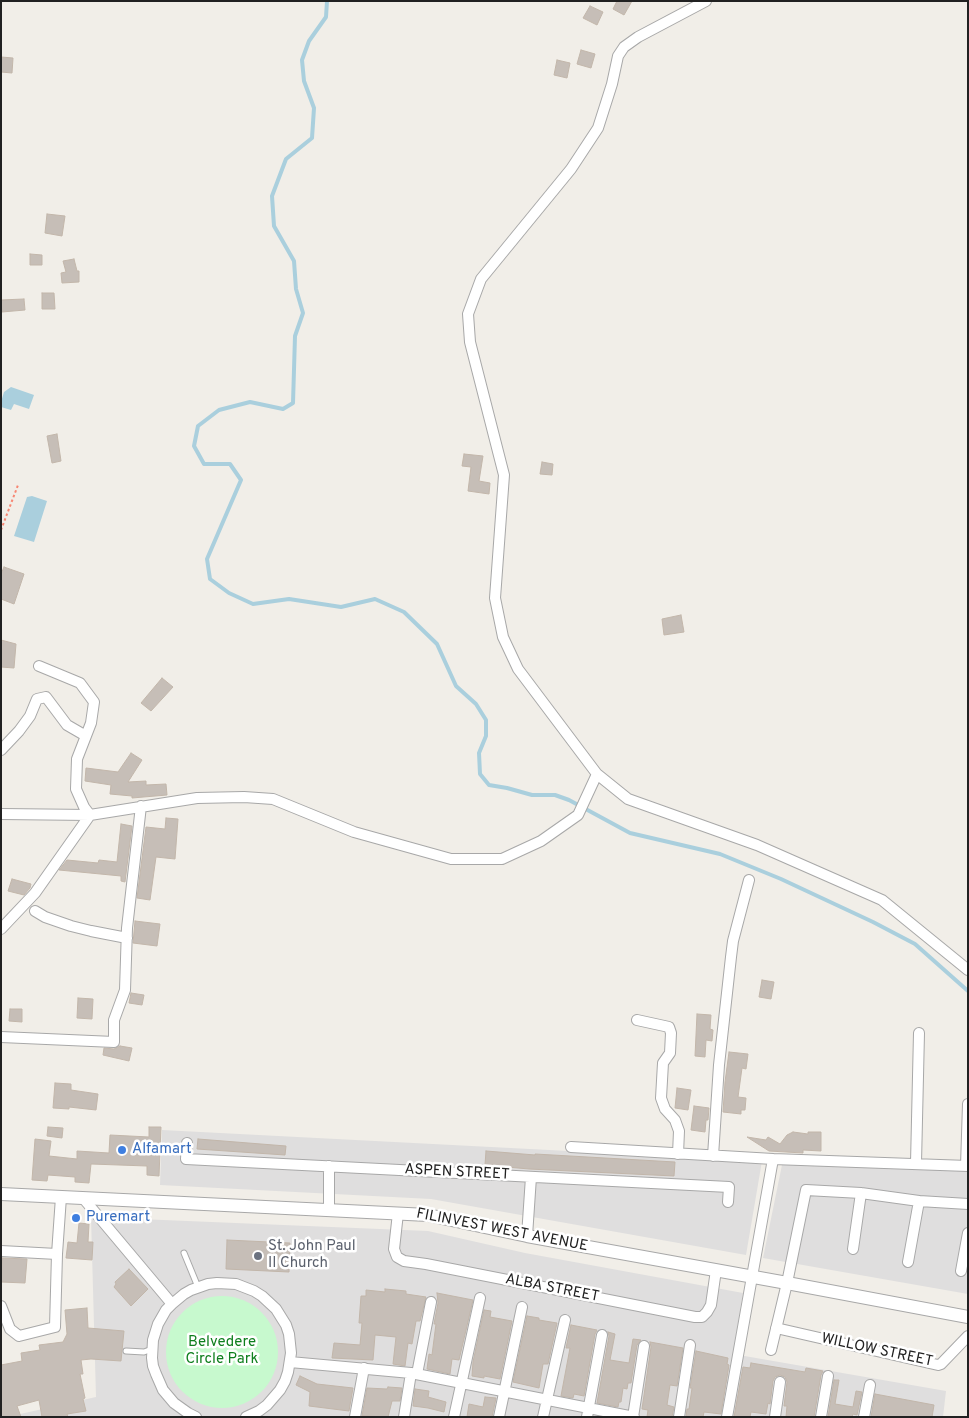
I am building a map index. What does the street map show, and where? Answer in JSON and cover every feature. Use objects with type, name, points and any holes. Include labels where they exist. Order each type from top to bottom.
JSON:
[{"type":"street","points":[[702,2],[638,37],[624,47],[618,56],[612,84],[598,128],[571,169],[482,279],[468,314],[470,342],[504,475],[495,598],[503,637],[518,669],[597,774],[628,800],[757,845],[882,900],[968,970]]},
{"type":"street","points":[[39,666],[80,683],[94,702],[91,723],[77,759],[76,788],[90,815]]},
{"type":"street","points":[[1,750],[25,724],[37,698],[46,697],[68,725],[86,736]]},
{"type":"street","points":[[1,814],[90,815],[197,798],[244,797],[272,799],[354,832],[451,859],[502,859],[541,841],[578,815],[597,774]]},
{"type":"street","points":[[1,1038],[114,1042],[114,1020],[126,990],[127,938],[141,806]]},
{"type":"street","points":[[1,928],[35,893],[90,815]]},
{"type":"street","points":[[713,1156],[718,1065],[731,957],[749,880]]},
{"type":"street","points":[[36,911],[45,917],[71,926],[127,938]]},
{"type":"street","points":[[637,1020],[669,1027],[671,1033],[670,1053],[663,1063],[661,1098],[665,1109],[675,1120],[679,1130],[678,1154]]},
{"type":"street","points":[[916,1163],[919,1033]]},
{"type":"street","points":[[571,1147],[773,1159],[967,1166],[968,1104]]},
{"type":"street","name":"ASPEN STREET","points":[[187,1143],[186,1159],[729,1188],[728,1202]]},
{"type":"street","points":[[727,1417],[773,1159]]},
{"type":"street","points":[[329,1166],[329,1210]]},
{"type":"street","points":[[527,1236],[530,1177]]},
{"type":"street","points":[[770,1350],[787,1282],[806,1190],[861,1193],[919,1201],[968,1204]]},
{"type":"street","points":[[852,1249],[861,1193]]},
{"type":"street","name":"FILINVEST WEST AVENUE","points":[[1,1194],[428,1215],[527,1236],[787,1282],[968,1317]]},
{"type":"street","points":[[1,1306],[10,1329],[19,1336],[55,1327],[61,1197]]},
{"type":"street","points":[[83,1198],[172,1304]]},
{"type":"street","points":[[908,1262],[919,1201]]},
{"type":"street","name":"ALBA STREET","points":[[398,1214],[394,1249],[397,1257],[404,1261],[695,1317],[702,1317],[711,1305],[716,1270]]},
{"type":"street","points":[[961,1271],[968,1233]]},
{"type":"street","points":[[1,1251],[57,1254]]},
{"type":"street","points":[[196,1417],[174,1403],[163,1390],[152,1358],[153,1340],[158,1324],[172,1304],[184,1294],[198,1287],[217,1283],[236,1284],[262,1296],[276,1309],[286,1325],[291,1344],[290,1362],[285,1381],[274,1398],[259,1410],[246,1417]]},
{"type":"street","points":[[454,1417],[480,1298]]},
{"type":"street","points":[[404,1417],[431,1302]]},
{"type":"street","points":[[499,1417],[522,1307]]},
{"type":"street","points":[[543,1417],[565,1320]]},
{"type":"street","name":"WILLOW STREET","points":[[776,1328],[938,1365],[942,1364],[968,1336]]},
{"type":"street","points":[[588,1412],[602,1335]]},
{"type":"street","points":[[290,1362],[414,1373],[546,1399],[588,1412],[634,1417],[644,1346]]},
{"type":"street","points":[[678,1417],[690,1346]]},
{"type":"street","points":[[355,1417],[364,1368]]},
{"type":"street","points":[[821,1417],[828,1376]]},
{"type":"street","points":[[775,1417],[780,1382]]},
{"type":"street","points":[[864,1417],[870,1384]]},
{"type":"lane","points":[[184,1254],[198,1287]]},
{"type":"lane","points":[[126,1351],[144,1352],[152,1349]]},
{"type":"path","points":[[1,530],[18,485]]},
{"type":"shaded area","points":[[162,1130],[762,1161],[746,1255],[431,1199],[160,1185]]},
{"type":"shaded area","points":[[783,1160],[968,1170],[968,1294],[763,1258]]},
{"type":"shaded area","points":[[91,1217],[428,1231],[525,1253],[743,1293],[733,1354],[946,1391],[943,1417],[7,1417],[96,1397]]},
{"type":"green space","name":"Belvedere Circle Park","points":[[222,1296],[244,1300],[262,1312],[274,1330],[278,1352],[274,1374],[262,1392],[244,1404],[222,1408],[200,1404],[182,1392],[170,1374],[166,1352],[170,1330],[182,1312],[200,1300]]},
{"type":"water","points":[[11,387],[34,395],[29,409],[14,404],[11,410],[1,407],[4,392]]},
{"type":"water","points":[[32,496],[47,501],[34,542],[14,536],[27,497]]},
{"type":"building","points":[[617,1],[632,1],[624,15],[613,9]]},
{"type":"building","points":[[590,6],[603,12],[597,25],[583,18]]},
{"type":"building","points":[[581,50],[595,54],[591,68],[577,64]]},
{"type":"building","points":[[1,57],[13,58],[12,73],[1,72]]},
{"type":"building","points":[[557,60],[570,63],[567,78],[554,75]]},
{"type":"building","points":[[47,214],[65,216],[62,236],[45,233]]},
{"type":"building","points":[[30,254],[42,255],[42,265],[30,265]]},
{"type":"building","points":[[74,259],[77,271],[79,271],[79,282],[62,283],[61,273],[66,272],[63,261]]},
{"type":"building","points":[[42,293],[54,293],[55,309],[42,309]]},
{"type":"building","points":[[24,299],[25,310],[2,312],[1,300]]},
{"type":"building","points":[[57,434],[61,461],[52,463],[47,436]]},
{"type":"building","points":[[464,454],[483,456],[479,481],[490,483],[489,494],[468,491],[471,467],[462,466]]},
{"type":"building","points":[[542,462],[553,464],[552,475],[540,474]]},
{"type":"building","points":[[4,567],[24,574],[14,604],[1,599],[1,574]]},
{"type":"building","points":[[681,615],[684,632],[664,635],[662,619]]},
{"type":"building","points":[[1,640],[16,644],[14,668],[1,667]]},
{"type":"building","points":[[162,678],[173,687],[151,711],[141,703]]},
{"type":"building","points":[[131,753],[142,760],[128,782],[146,781],[146,785],[166,784],[167,795],[132,798],[132,796],[110,794],[111,785],[85,781],[86,768],[118,772]]},
{"type":"building","points":[[166,818],[178,819],[175,859],[156,857],[150,900],[137,898],[146,827],[165,829]]},
{"type":"building","points":[[121,824],[132,826],[125,882],[121,881],[121,876],[59,870],[67,860],[98,863],[99,860],[117,862]]},
{"type":"building","points":[[12,879],[31,884],[30,888],[24,895],[8,891]]},
{"type":"building","points":[[135,921],[160,924],[157,946],[133,943]]},
{"type":"building","points":[[762,980],[774,982],[771,999],[759,997]]},
{"type":"building","points":[[131,993],[144,995],[142,1005],[129,1003]]},
{"type":"building","points":[[78,998],[93,999],[92,1019],[77,1018]]},
{"type":"building","points":[[10,1009],[22,1009],[22,1022],[9,1021]]},
{"type":"building","points":[[697,1014],[711,1015],[710,1029],[713,1030],[712,1041],[706,1040],[705,1057],[695,1056]]},
{"type":"building","points":[[120,1046],[132,1048],[129,1061],[103,1055],[104,1048],[114,1049]]},
{"type":"building","points":[[729,1052],[748,1054],[746,1069],[742,1068],[738,1097],[746,1098],[745,1110],[741,1110],[741,1114],[723,1112]]},
{"type":"building","points":[[55,1083],[71,1084],[71,1090],[98,1094],[96,1110],[69,1107],[69,1109],[53,1108]]},
{"type":"building","points":[[677,1088],[691,1090],[688,1110],[675,1108]]},
{"type":"building","points":[[694,1106],[709,1108],[705,1132],[691,1130]]},
{"type":"building","points":[[48,1127],[63,1128],[62,1138],[47,1136]]},
{"type":"building","points":[[149,1127],[161,1127],[159,1176],[147,1175],[147,1166],[91,1164],[89,1183],[75,1182],[75,1177],[48,1175],[47,1181],[32,1180],[35,1139],[51,1141],[49,1156],[77,1159],[77,1151],[109,1153],[110,1135],[149,1137]]},
{"type":"building","points":[[793,1132],[808,1134],[808,1132],[821,1132],[821,1151],[803,1150],[803,1153],[769,1151],[747,1137],[766,1140],[768,1137],[780,1144],[787,1135]]},
{"type":"building","points":[[198,1139],[286,1146],[285,1155],[197,1149]]},
{"type":"building","points":[[486,1151],[675,1162],[674,1176],[485,1165]]},
{"type":"building","points":[[79,1223],[89,1224],[88,1242],[93,1242],[92,1260],[66,1258],[68,1242],[77,1243]]},
{"type":"building","name":"St. John Paul II Church","points":[[227,1240],[290,1243],[289,1272],[226,1269]]},
{"type":"building","points":[[2,1258],[27,1259],[25,1283],[1,1282]]},
{"type":"building","points":[[129,1269],[148,1289],[131,1306],[114,1287],[115,1282]]},
{"type":"building","points":[[385,1289],[406,1291],[406,1294],[426,1297],[420,1321],[416,1321],[412,1344],[408,1343],[405,1366],[393,1364],[396,1337],[375,1335],[373,1360],[332,1358],[334,1343],[360,1345],[362,1323],[359,1323],[361,1296],[366,1296],[366,1290],[385,1292]]},
{"type":"building","points":[[437,1293],[473,1300],[459,1360],[452,1359],[450,1374],[427,1369],[429,1354],[432,1355],[436,1324],[434,1324],[438,1303]]},
{"type":"building","points":[[87,1308],[88,1328],[124,1331],[121,1361],[81,1360],[83,1374],[80,1374],[86,1411],[67,1414],[68,1417],[42,1417],[39,1400],[17,1406],[21,1417],[1,1417],[1,1365],[22,1361],[21,1353],[40,1350],[39,1345],[63,1342],[67,1334],[65,1310]]},
{"type":"building","points":[[484,1310],[491,1311],[490,1317],[512,1321],[500,1379],[472,1376],[473,1362]]},
{"type":"building","points":[[527,1316],[557,1323],[548,1364],[543,1364],[539,1388],[513,1382]]},
{"type":"building","points":[[571,1325],[597,1330],[584,1396],[574,1394],[573,1398],[561,1396],[570,1348],[566,1348]]},
{"type":"building","points":[[608,1332],[615,1334],[610,1360],[629,1363],[633,1339],[641,1340],[637,1345],[631,1383],[628,1383],[627,1389],[623,1388],[621,1402],[619,1402],[618,1407],[597,1403],[609,1336]]},
{"type":"building","points":[[650,1342],[683,1348],[677,1386],[670,1385],[667,1405],[674,1407],[672,1417],[647,1417],[648,1410],[642,1409],[651,1347]]},
{"type":"building","points":[[696,1351],[728,1358],[727,1364],[729,1365],[721,1414],[704,1412],[703,1417],[686,1417],[687,1409],[689,1409],[692,1388],[690,1388]]},
{"type":"building","points":[[751,1363],[805,1372],[806,1368],[823,1371],[814,1417],[786,1417],[787,1406],[784,1406],[787,1382],[785,1377],[780,1375],[775,1377],[773,1381],[770,1404],[768,1403],[766,1414],[751,1412],[750,1417],[734,1417],[743,1367],[750,1368]]},
{"type":"building","points":[[300,1376],[317,1384],[353,1388],[349,1411],[309,1406],[310,1392],[296,1385]]},
{"type":"building","points":[[834,1380],[839,1380],[835,1404],[853,1407],[856,1391],[862,1392],[857,1415],[853,1414],[852,1417],[828,1417]]},
{"type":"building","points":[[388,1387],[402,1388],[400,1401],[392,1401],[388,1417],[362,1416],[367,1388],[387,1389]]},
{"type":"building","points":[[415,1389],[429,1391],[428,1397],[446,1402],[444,1412],[413,1406]]},
{"type":"building","points":[[875,1394],[934,1405],[932,1417],[871,1417]]},
{"type":"building","points":[[485,1397],[496,1398],[492,1417],[467,1417],[469,1404],[483,1407]]},
{"type":"waterway","points":[[327,1],[326,17],[309,41],[302,60],[304,81],[314,108],[312,138],[286,159],[272,196],[274,226],[294,261],[296,289],[303,313],[295,336],[293,403],[283,409],[250,402],[219,410],[198,426],[194,446],[204,464],[230,464],[241,480],[207,559],[210,579],[229,593],[253,604],[289,599],[341,607],[375,599],[404,612],[437,644],[456,686],[476,704],[486,720],[486,736],[479,753],[480,774],[489,785],[532,795],[555,795],[569,800],[630,833],[720,854],[781,879],[915,944],[968,991]]},
{"type":"place","name":"Alfamart","points":[[122,1150]]},
{"type":"place","name":"Puremart","points":[[76,1218]]},
{"type":"place","name":"St. John Paul II Church","points":[[258,1256]]}]
